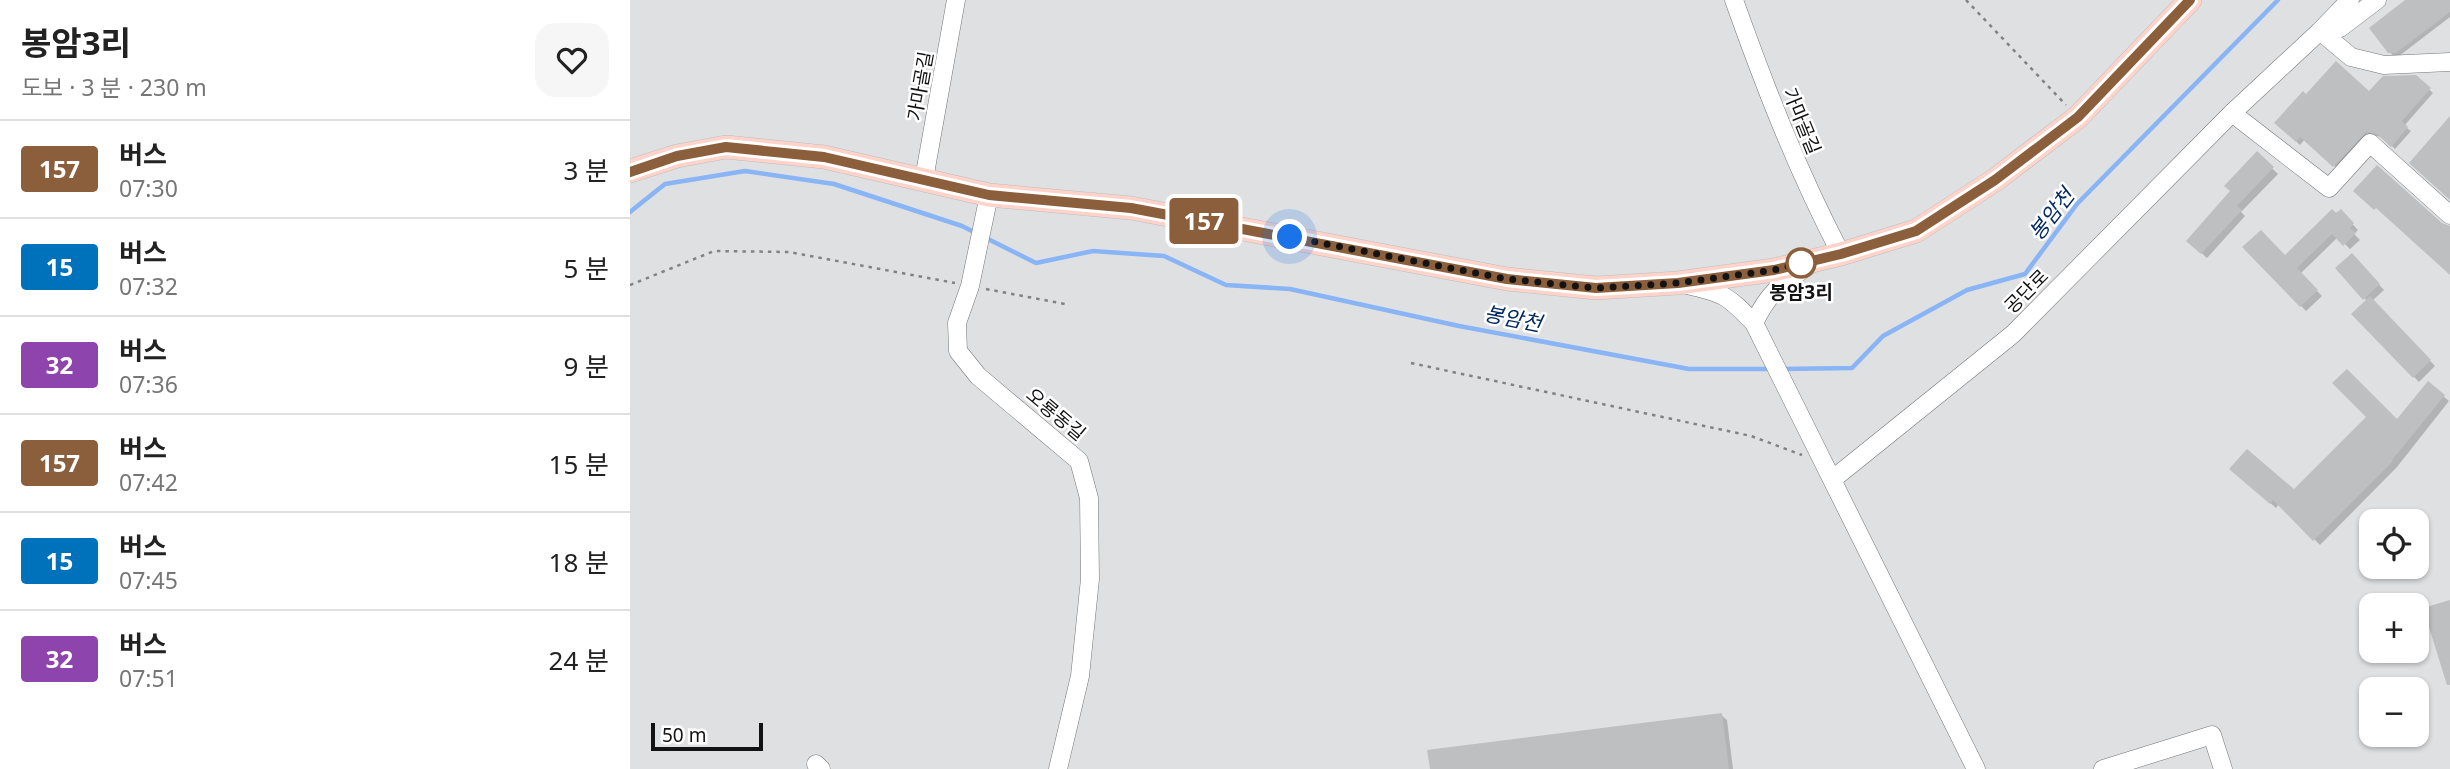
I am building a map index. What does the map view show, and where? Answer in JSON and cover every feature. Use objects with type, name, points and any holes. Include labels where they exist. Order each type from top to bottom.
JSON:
[{"type":"main road","points":[[630,172],[677,156],[726,147],[824,157],[925,173],[987,205],[1131,208],[1507,279],[1596,288],[1678,283],[1774,270],[1841,254],[1916,231],[1995,180],[2078,117],[2190,0]]},
{"type":"street","name":"가마골길","points":[[925,173],[956,0]]},
{"type":"street","name":"가마골길","points":[[1734,0],[1760,73],[1809,193],[1841,254]]},
{"type":"street","name":"공단로","points":[[1830,473],[2013,334],[2232,113],[2350,0]]},
{"type":"street","points":[[2320,31],[2340,27],[2377,0]]},
{"type":"street","points":[[2320,31],[2351,57],[2384,65],[2450,62]]},
{"type":"street","points":[[2232,113],[2329,188],[2370,143],[2450,215]]},
{"type":"street","name":"오룡동길","points":[[987,205],[970,286],[957,323],[958,351],[978,376],[1079,461],[1089,498],[1090,579],[1080,676],[1058,769]]},
{"type":"street","points":[[1755,327],[1764,301],[1780,284],[1818,259]]},
{"type":"street","points":[[1678,283],[1719,292],[1734,303],[1755,327],[1976,769]]},
{"type":"street","points":[[2103,769],[2212,735],[2223,769]]},
{"type":"path","points":[[1966,0],[2078,117]]},
{"type":"path","points":[[630,285],[714,251],[789,251],[1065,304]]},
{"type":"path","points":[[1411,363],[1752,436],[1798,453],[1830,473]]},
{"type":"building","points":[[2405,0],[2450,0],[2450,12],[2396,53],[2388,53],[2369,28]]},
{"type":"building","points":[[2336,61],[2369,91],[2383,76],[2416,75],[2431,88],[2402,121],[2408,127],[2391,147],[2377,134],[2366,132],[2333,167],[2300,137],[2296,142],[2274,123],[2303,91],[2306,94]]},
{"type":"building","points":[[2450,116],[2450,200],[2409,163]]},
{"type":"building","points":[[2257,151],[2274,167],[2237,206],[2242,210],[2201,254],[2186,241],[2230,191],[2224,186]]},
{"type":"building","points":[[2377,165],[2442,223],[2450,226],[2450,275],[2376,208],[2374,210],[2353,191]]},
{"type":"building","points":[[2332,209],[2336,213],[2341,209],[2354,223],[2350,228],[2356,233],[2343,246],[2332,234],[2297,268],[2318,290],[2300,307],[2242,247],[2261,230],[2285,255]]},
{"type":"building","points":[[2352,253],[2380,284],[2363,300],[2335,268]]},
{"type":"building","points":[[2370,296],[2431,360],[2413,378],[2351,314]]},
{"type":"building","points":[[2347,369],[2397,419],[2428,381],[2445,395],[2393,461],[2313,541],[2273,500],[2270,504],[2229,469],[2247,449],[2294,489],[2366,417],[2332,383]]},
{"type":"building","points":[[2450,600],[2450,685],[2447,685],[2429,627],[2429,606]]},
{"type":"building","points":[[1722,713],[1729,769],[1430,769],[1427,750]]},
{"type":"waterway","name":"봉암천","points":[[1781,369],[1852,368],[1883,336],[1967,290],[2025,274],[2077,204],[2278,0]]},
{"type":"waterway","name":"봉암천","points":[[630,212],[665,184],[745,171],[834,184],[976,233]]},
{"type":"waterway","name":"봉암천","points":[[984,237],[1036,263],[1093,251],[1164,256],[1226,285],[1290,289],[1459,326],[1689,369],[1772,369]]},
{"type":"bus line","name":"157","points":[[630,172],[677,156],[726,147],[824,157],[989,195],[1131,208],[1507,279],[1596,288],[1678,283],[1774,270],[1841,254],[1916,231],[1995,180],[2078,117],[2190,0]]},
{"type":"place","name":"봉암3리","points":[[1801,263]]},
{"type":"route","points":[[1290,237],[1507,279],[1596,288],[1678,283],[1774,270],[1801,263]]}]
